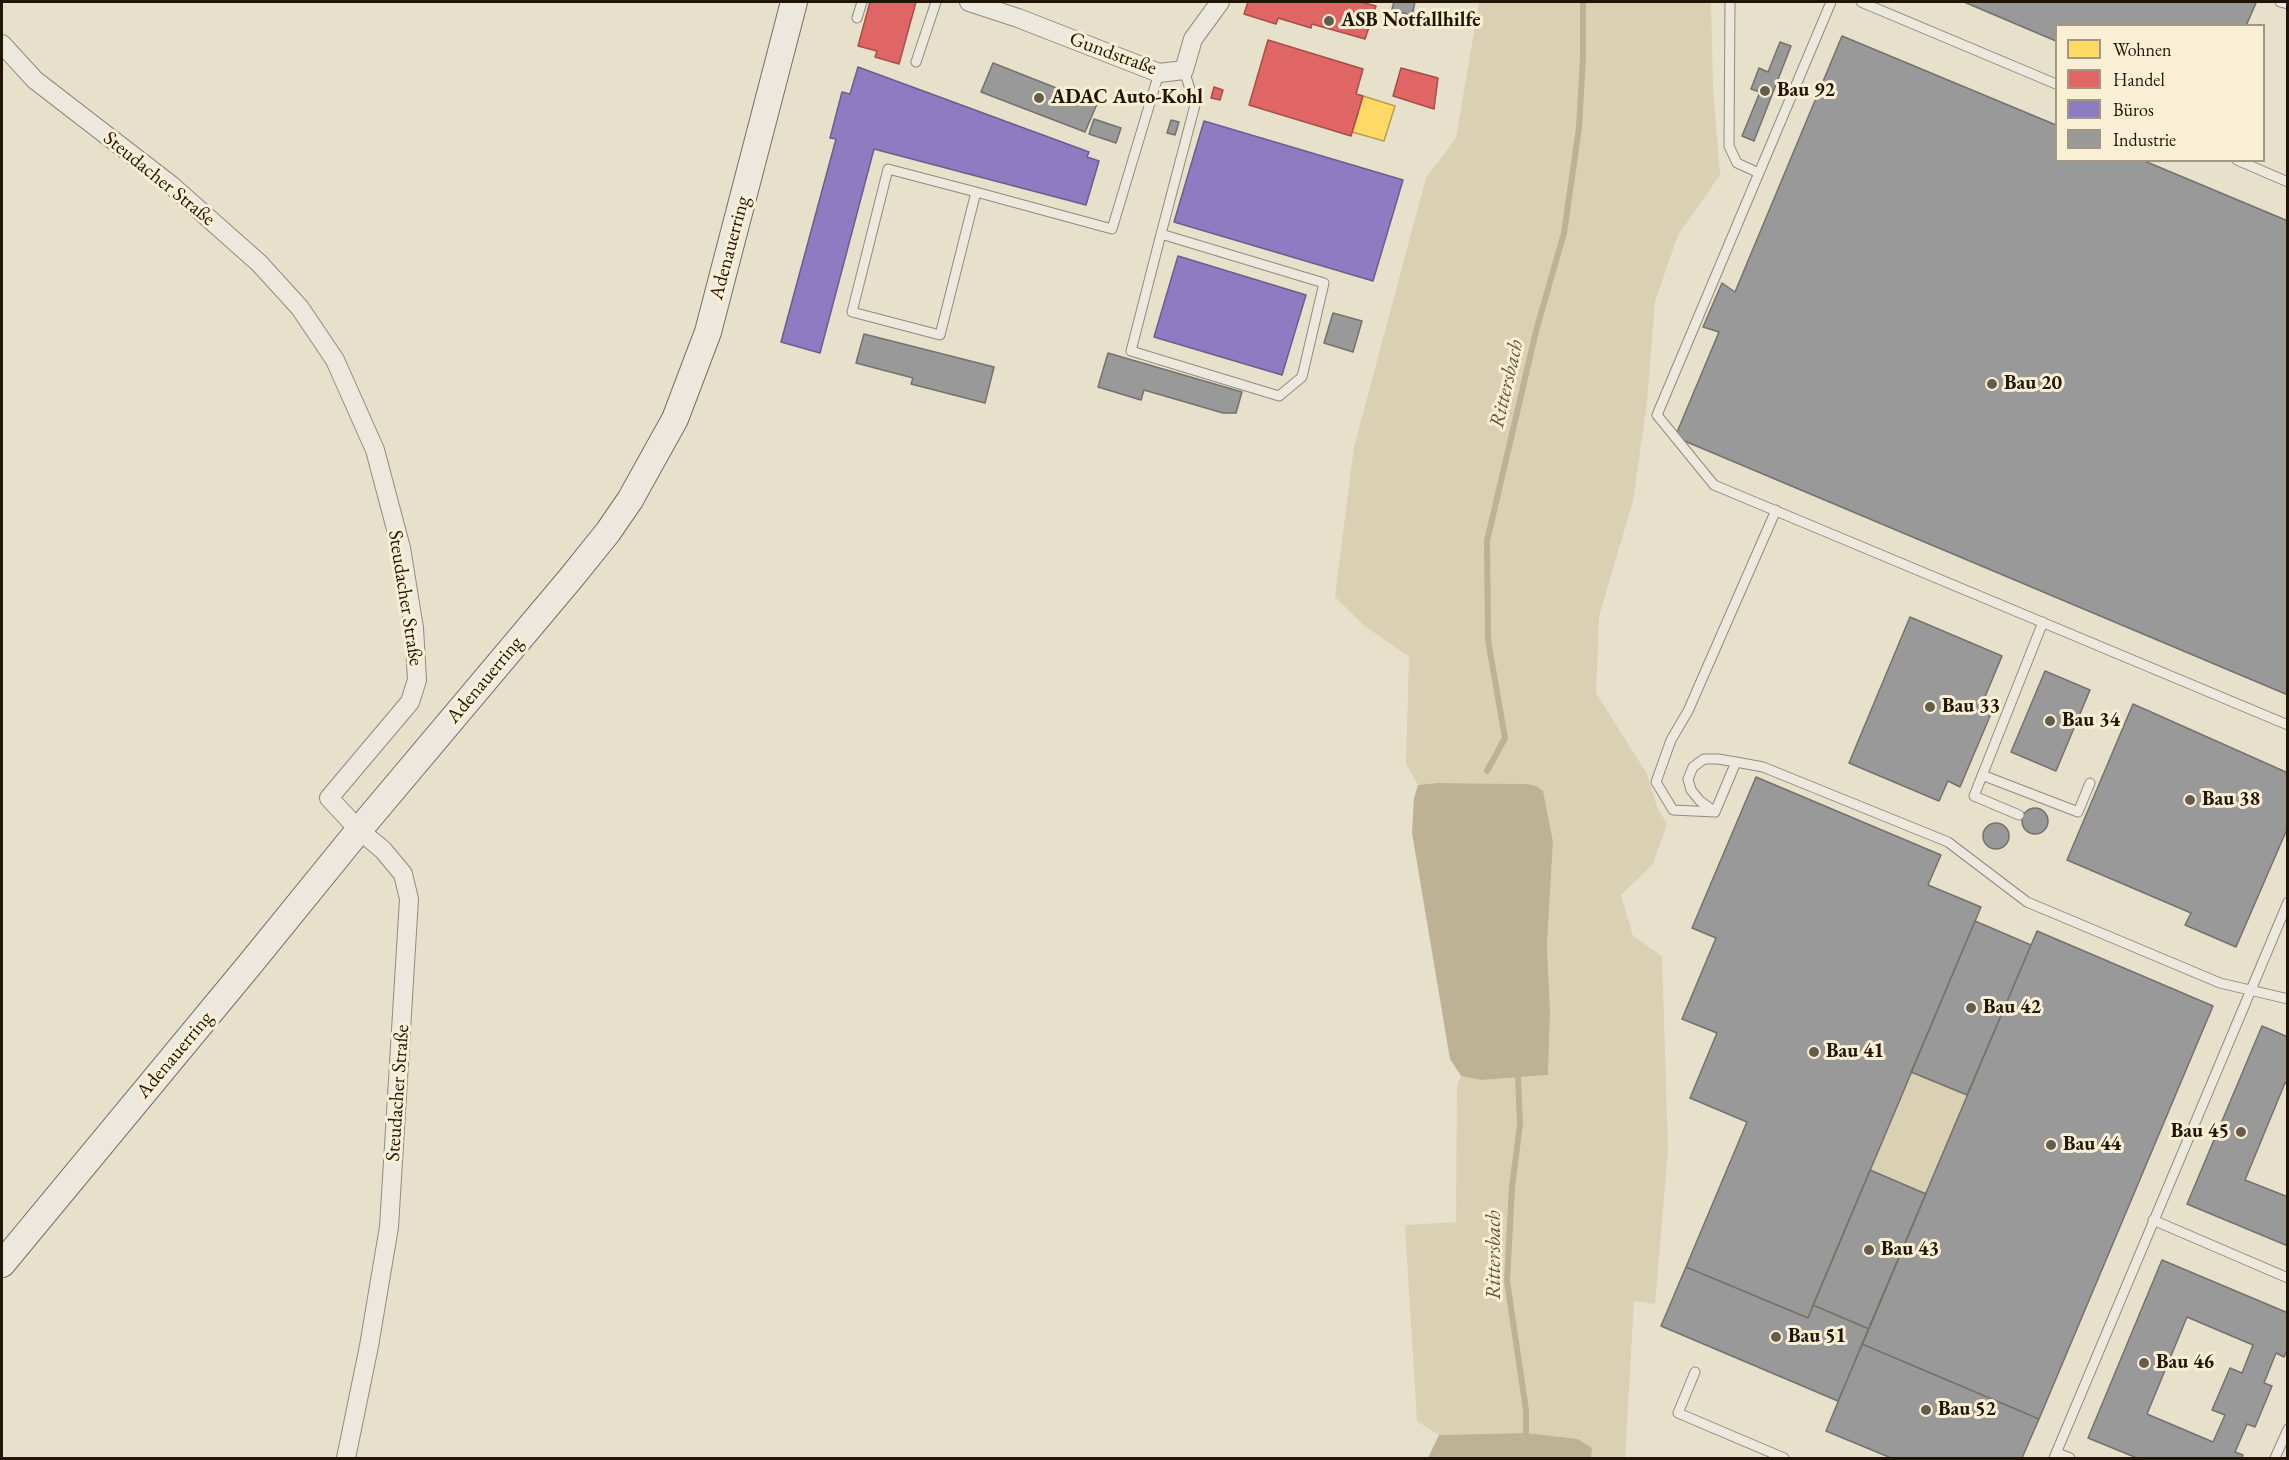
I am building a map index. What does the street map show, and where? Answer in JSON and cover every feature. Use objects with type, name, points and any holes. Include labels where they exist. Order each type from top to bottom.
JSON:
[{"type":"main road","name":"Adenauerring","points":[[2,1264],[608,532],[630,500],[675,419],[708,332],[794,2]]},
{"type":"street","name":"Gundstraße","points":[[969,2],[1018,18],[1159,73],[1184,70],[1193,39],[1220,2]]},
{"type":"street","name":"Steudacher Straße","points":[[2,45],[34,80],[171,186],[259,263],[300,308],[335,360],[375,450],[401,548],[414,628],[417,680],[410,702],[329,798],[359,830],[383,850],[403,874],[409,899],[389,1227],[369,1346],[346,1458]]},
{"type":"lane","points":[[857,18],[862,2]]},
{"type":"lane","points":[[916,62],[936,2]]},
{"type":"lane","points":[[1730,2],[1729,146],[1737,163],[1759,173]]},
{"type":"lane","points":[[1831,2],[1657,415],[1714,485],[2288,725]]},
{"type":"lane","points":[[1861,2],[2055,84]]},
{"type":"lane","points":[[2280,2],[2288,4]]},
{"type":"lane","points":[[1161,234],[1324,283],[1302,377],[1279,396],[1131,351],[1161,234],[1195,105],[1184,70]]},
{"type":"lane","points":[[976,192],[940,335],[852,312],[888,169],[976,192],[1112,229],[1159,73]]},
{"type":"lane","points":[[2243,162],[2288,182]]},
{"type":"lane","points":[[1715,812],[1673,810],[1656,782],[1671,740],[1688,711],[1776,510]]},
{"type":"lane","points":[[2019,816],[1974,796],[2043,622]]},
{"type":"lane","points":[[1715,812],[1700,801],[1691,790],[1688,779],[1693,766],[1704,759],[1763,766],[1948,842],[2027,902],[2220,983],[2288,999]]},
{"type":"lane","points":[[1715,812],[1736,762]]},
{"type":"lane","points":[[1982,775],[2078,812],[2090,783]]},
{"type":"lane","points":[[2070,1458],[2055,1456],[2288,902]]},
{"type":"lane","points":[[2153,1220],[2288,1278]]},
{"type":"lane","points":[[1695,1372],[1678,1413],[1784,1458]]},
{"type":"lane","points":[[2275,1458],[2288,1429]]},
{"type":"shaded area","points":[[1479,2],[1711,2],[1713,89],[1720,175],[1678,235],[1655,301],[1647,402],[1633,501],[1599,616],[1596,693],[1647,774],[1657,807],[1667,824],[1653,864],[1621,895],[1633,936],[1662,956],[1668,1150],[1655,1304],[1634,1301],[1625,1458],[1591,1458],[1591,1448],[1578,1439],[1526,1433],[1439,1435],[1417,1421],[1405,1225],[1456,1222],[1457,1086],[1461,1076],[1481,1080],[1548,1075],[1550,1011],[1547,945],[1553,842],[1527,784],[1437,783],[1418,785],[1406,764],[1409,657],[1365,626],[1335,597],[1354,447],[1426,178],[1456,138]]},
{"type":"shaded area","points":[[1437,783],[1527,784],[1543,791],[1553,842],[1547,945],[1550,1011],[1548,1075],[1481,1080],[1461,1076],[1450,1059],[1412,833],[1414,798],[1418,785]]},
{"type":"shaded area","points":[[1911,1072],[1967,1095],[1926,1194],[1870,1170]]},
{"type":"shaded area","points":[[1526,1433],[1578,1439],[1592,1448],[1591,1458],[1428,1458],[1439,1435]]},
{"type":"building: Wohnen","points":[[1363,96],[1395,106],[1384,141],[1352,132]]},
{"type":"building: Handel","points":[[870,2],[916,2],[899,64],[875,57],[877,51],[858,46]]},
{"type":"building: Handel","name":"ASB Notfallhilfe","points":[[1248,2],[1361,2],[1376,6],[1365,39],[1312,24],[1311,28],[1278,18],[1276,24],[1244,14]]},
{"type":"building: Handel","points":[[1268,40],[1363,69],[1356,94],[1363,96],[1351,136],[1249,105]]},
{"type":"building: Handel","points":[[1401,68],[1438,78],[1434,109],[1393,96]]},
{"type":"building: Handel","points":[[1214,87],[1223,90],[1220,100],[1211,98]]},
{"type":"building: Büros","points":[[858,67],[1089,152],[1087,157],[1099,161],[1086,205],[874,149],[820,353],[781,342],[836,139],[830,138],[842,92],[850,94]]},
{"type":"building: Büros","points":[[1204,121],[1403,180],[1373,281],[1174,222]]},
{"type":"building: Büros","points":[[1178,256],[1306,295],[1282,375],[1154,337]]},
{"type":"building: Industrie","points":[[1394,2],[1415,2],[1412,16],[1392,9]]},
{"type":"building: Industrie","points":[[1964,2],[2256,3],[2247,24],[2055,24],[2055,41]]},
{"type":"building: Industrie","name":"Bau 20","points":[[1842,36],[2055,125],[2055,162],[2147,162],[2288,221],[2288,695],[1675,437],[1719,332],[1703,327],[1722,283],[1735,292]]},
{"type":"building: Industrie","name":"Bau 92","points":[[1780,42],[1791,46],[1754,141],[1742,136],[1760,92],[1751,89],[1759,68],[1768,72]]},
{"type":"building: Industrie","name":"ADAC Auto-Kohl","points":[[993,63],[1097,104],[1085,132],[981,92]]},
{"type":"building: Industrie","points":[[1094,119],[1121,128],[1116,143],[1089,134]]},
{"type":"building: Industrie","points":[[1171,120],[1179,122],[1175,135],[1167,133]]},
{"type":"building: Industrie","points":[[1333,313],[1362,321],[1353,352],[1324,343]]},
{"type":"building: Industrie","points":[[864,334],[994,367],[985,403],[911,384],[913,378],[856,363]]},
{"type":"building: Industrie","points":[[1108,353],[1242,392],[1236,413],[1223,413],[1144,390],[1141,400],[1098,387]]},
{"type":"building: Industrie","name":"Bau 33","points":[[1910,617],[2002,656],[1982,704],[1993,709],[1960,787],[1948,781],[1939,801],[1849,763]]},
{"type":"building: Industrie","name":"Bau 34","points":[[2045,671],[2090,690],[2056,771],[2011,752]]},
{"type":"building: Industrie","name":"Bau 38","points":[[2133,704],[2288,773],[2288,827],[2236,947],[2185,925],[2191,913],[2067,860]]},
{"type":"building: Industrie","name":"Bau 41","points":[[1756,777],[1941,855],[1928,885],[1981,907],[1808,1318],[1686,1267],[1747,1122],[1690,1098],[1717,1033],[1682,1019],[1716,938],[1692,928]]},
{"type":"building: Industrie","points":[[2035,808],[2044,812],[2048,821],[2044,830],[2035,834],[2026,830],[2022,821],[2026,812]]},
{"type":"building: Industrie","points":[[1996,823],[2005,827],[2009,836],[2005,845],[1996,849],[1987,845],[1983,836],[1987,827]]},
{"type":"building: Industrie","name":"Bau 42","points":[[1975,921],[2031,945],[1967,1095],[1911,1072]]},
{"type":"building: Industrie","name":"Bau 44","points":[[2037,931],[2213,1006],[2039,1419],[1862,1344]]},
{"type":"building: Industrie","name":"Bau 45","points":[[2262,1026],[2288,1037],[2288,1084],[2285,1083],[2245,1180],[2288,1197],[2288,1246],[2187,1204]]},
{"type":"building: Industrie","name":"Bau 43","points":[[1870,1170],[1926,1194],[1869,1329],[1813,1305]]},
{"type":"building: Industrie","name":"Bau 46","points":[[2162,1260],[2288,1313],[2288,1349],[2284,1357],[2276,1353],[2264,1383],[2272,1386],[2255,1427],[2247,1424],[2235,1452],[2243,1455],[2242,1458],[2137,1458],[2088,1438]],"holes":[[[2187,1317],[2253,1345],[2242,1373],[2230,1368],[2212,1410],[2225,1415],[2213,1442],[2147,1414]]]},
{"type":"building: Industrie","name":"Bau 51","points":[[1686,1267],[1808,1318],[1813,1305],[1869,1329],[1838,1401],[1661,1326]]},
{"type":"building: Industrie","name":"Bau 52","points":[[1862,1344],[2039,1419],[2022,1458],[1891,1458],[1826,1431]]},
{"type":"waterway","name":"Rittersbach","points":[[1487,771],[1505,738],[1488,640],[1487,541],[1536,331],[1564,233],[1579,128],[1583,2]]},
{"type":"waterway","name":"Rittersbach","points":[[1518,1076],[1520,1124],[1512,1187],[1507,1281],[1526,1410],[1526,1433]]},
{"type":"place","name":"ASB Notfallhilfe","points":[[1329,21]]},
{"type":"place","name":"Bau 92","points":[[1765,91]]},
{"type":"place","name":"ADAC Auto-Kohl","points":[[1039,98]]},
{"type":"place","name":"Bau 20","points":[[1992,384]]},
{"type":"place","name":"Bau 33","points":[[1930,707]]},
{"type":"place","name":"Bau 34","points":[[2050,721]]},
{"type":"place","name":"Bau 38","points":[[2190,800]]},
{"type":"place","name":"Bau 42","points":[[1971,1008]]},
{"type":"place","name":"Bau 41","points":[[1814,1052]]},
{"type":"place","name":"Bau 45","points":[[2241,1132]]},
{"type":"place","name":"Bau 44","points":[[2051,1145]]},
{"type":"place","name":"Bau 43","points":[[1869,1250]]},
{"type":"place","name":"Bau 51","points":[[1776,1337]]},
{"type":"place","name":"Bau 46","points":[[2144,1363]]},
{"type":"place","name":"Bau 52","points":[[1926,1410]]}]
